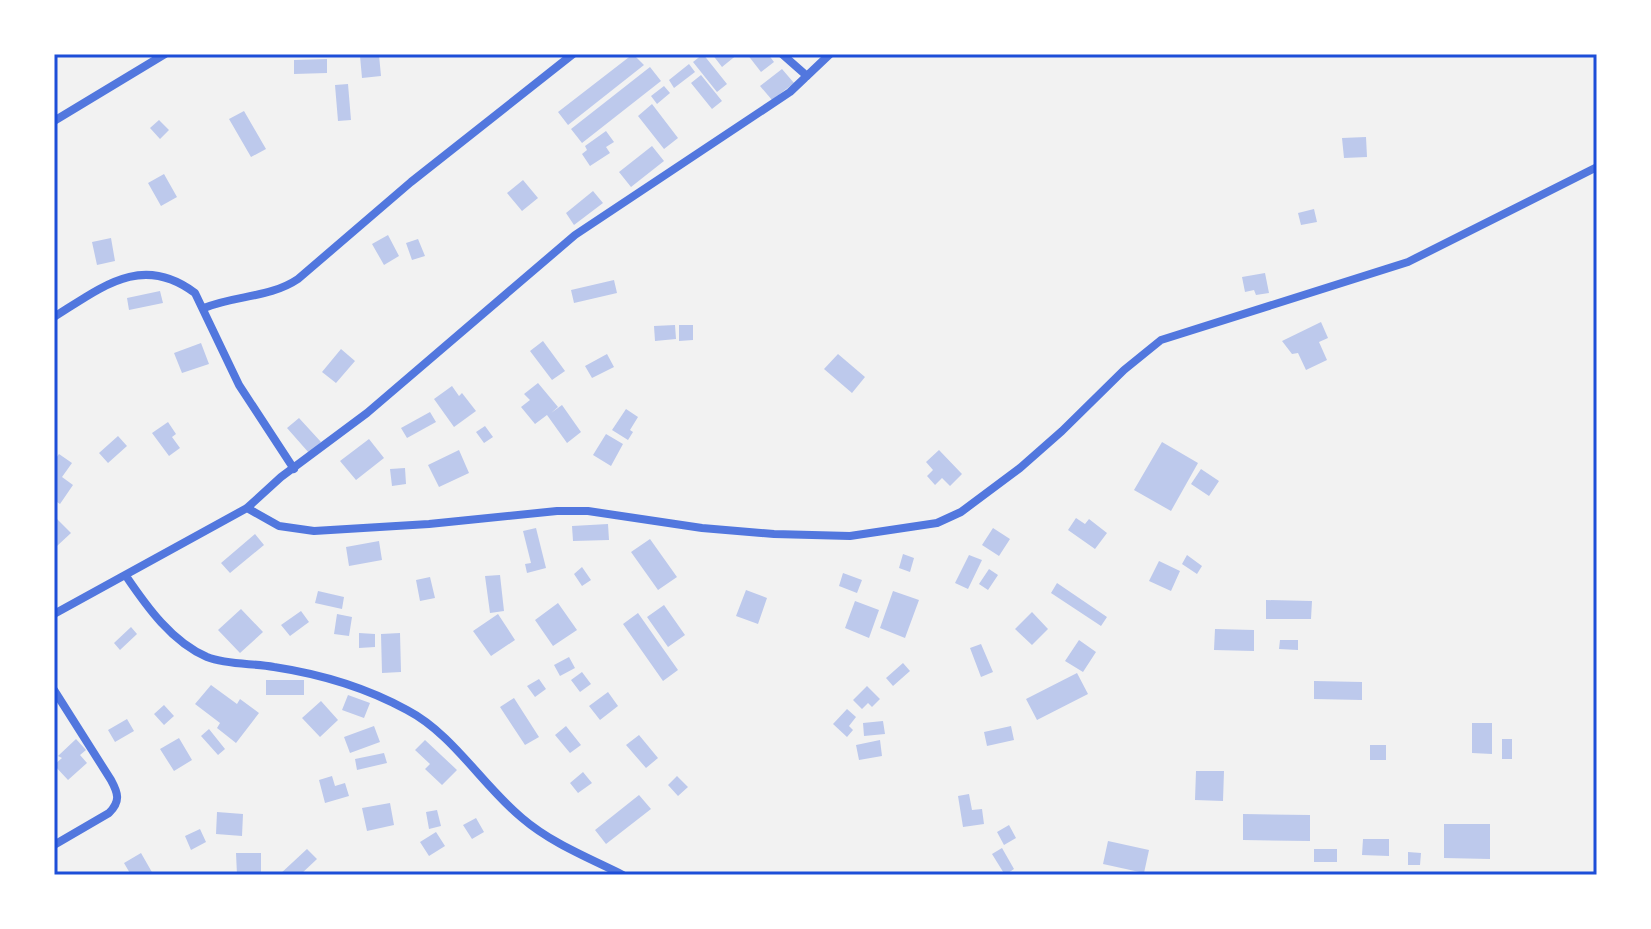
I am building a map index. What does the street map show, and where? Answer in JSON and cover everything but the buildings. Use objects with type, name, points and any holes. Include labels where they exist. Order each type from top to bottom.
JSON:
[{"type":"street","points":[[54,121],[165,54]]},
{"type":"street","points":[[204,308],[235,297],[285,289],[411,182],[573,54]]},
{"type":"street","points":[[782,54],[807,76]]},
{"type":"street","points":[[54,614],[247,508],[367,413],[575,235],[790,92],[830,54]]},
{"type":"street","points":[[247,508],[279,526],[314,531],[429,524],[557,511],[588,511],[702,528],[850,536],[937,523],[961,512],[1020,468],[1124,370],[1161,340],[1408,262],[1597,167]]},
{"type":"street","points":[[54,317],[108,286],[142,273],[156,274],[183,284],[195,293],[239,385],[294,469]]},
{"type":"street","points":[[126,576],[170,632],[208,657],[318,675],[408,710],[445,739],[523,819],[557,842],[623,875]]},
{"type":"street","points":[[54,690],[118,795],[115,807],[109,813],[54,845]]}]
